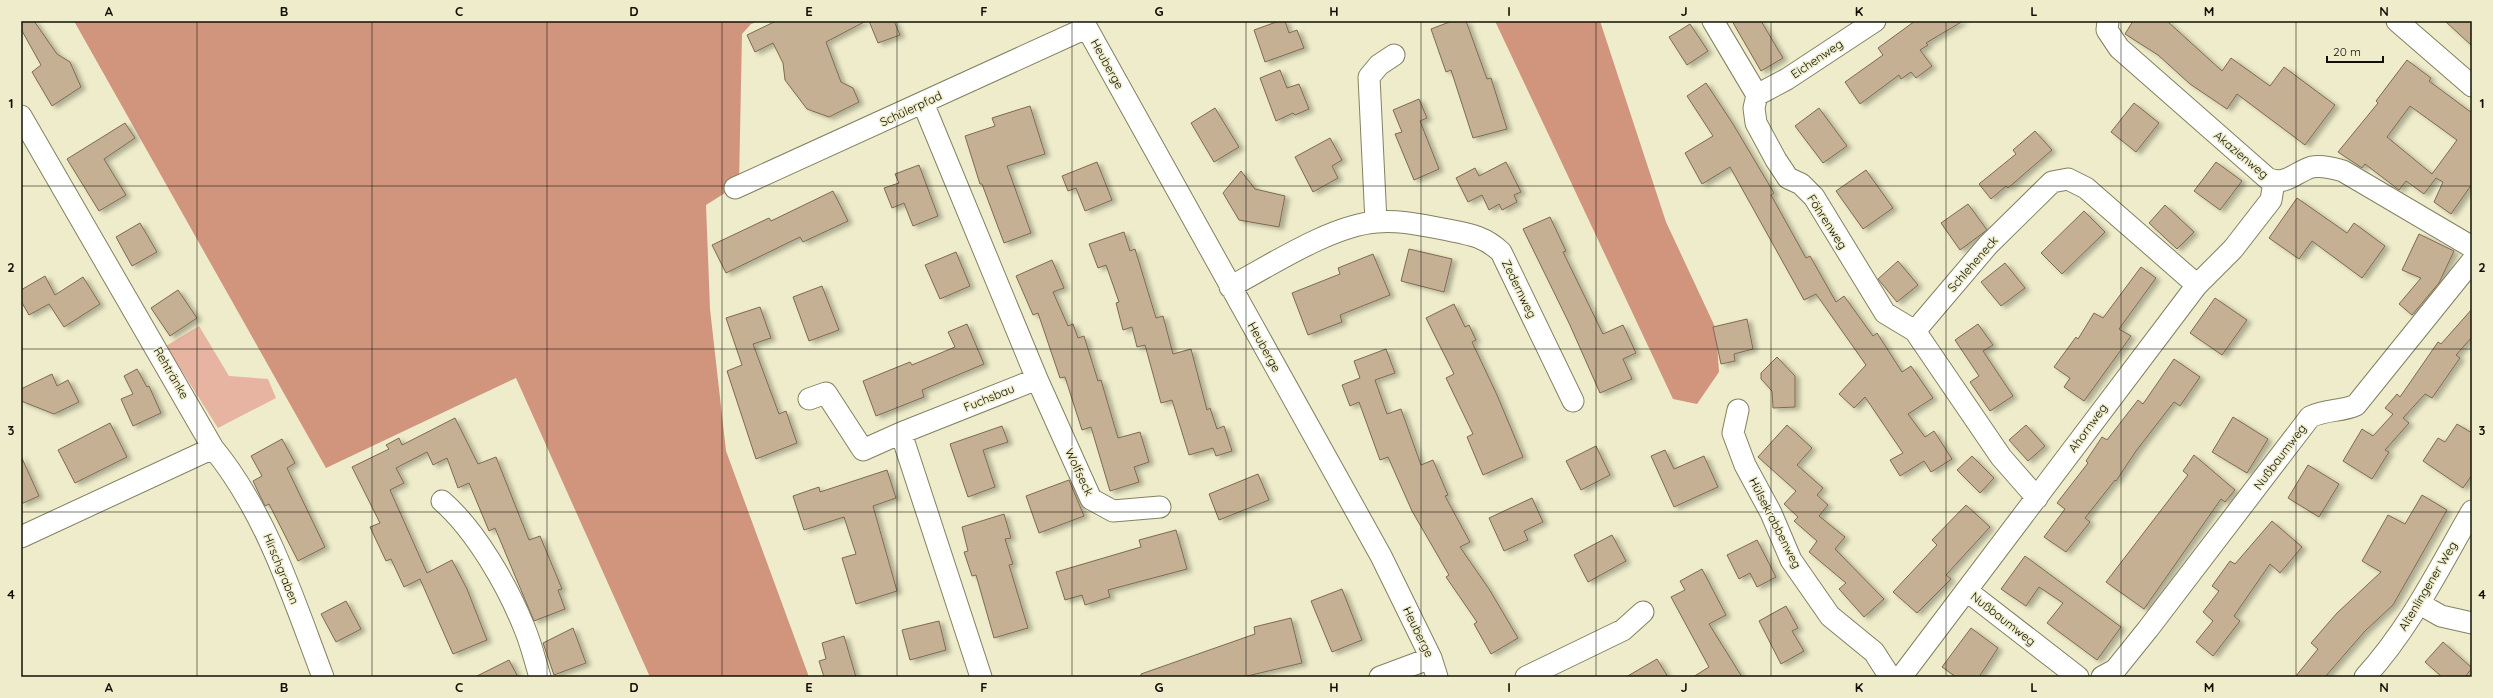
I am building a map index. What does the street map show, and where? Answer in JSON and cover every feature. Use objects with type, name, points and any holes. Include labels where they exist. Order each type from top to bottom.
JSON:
[{"type":"street","points":[[1714,21],[1757,95]]},
{"type":"street","name":"Eichenweg","points":[[1757,95],[1787,79],[1875,21]]},
{"type":"street","name":"Akazienweg","points":[[2108,21],[2107,30],[2119,48],[2261,173],[2274,182],[2287,180],[2312,167],[2328,166],[2343,171],[2472,247]]},
{"type":"street","points":[[2397,21],[2472,86]]},
{"type":"street","name":"Schülerpfad","points":[[735,188],[923,103],[1085,24]]},
{"type":"street","name":"Heuberge","points":[[1085,24],[1381,556],[1434,668]]},
{"type":"street","points":[[1376,222],[1377,200],[1369,77],[1379,65],[1394,55]]},
{"type":"street","name":"Föhrenweg","points":[[1757,95],[1754,108],[1756,123],[1788,178],[1801,184],[1814,197],[1885,314],[1915,331]]},
{"type":"street","points":[[923,103],[1037,379]]},
{"type":"street","name":"Rehtränke","points":[[21,116],[213,448]]},
{"type":"street","name":"Schleheneck","points":[[1915,331],[1988,245],[2052,182],[2068,179],[2086,188],[2196,285]]},
{"type":"street","name":"Ahornweg","points":[[1901,677],[2196,285],[2233,249],[2271,200],[2274,182]]},
{"type":"street","name":"Zedernweg","points":[[1230,287],[1315,242],[1351,227],[1376,222],[1402,222],[1476,236],[1489,240],[1501,252],[1573,401]]},
{"type":"street","name":"Nußbaumweg","points":[[2102,677],[2115,670],[2144,635],[2310,417],[2322,411],[2344,411],[2356,405],[2472,261]]},
{"type":"street","points":[[1915,331],[2001,457],[2037,498]]},
{"type":"street","name":"Fuchsbau","points":[[809,399],[826,393],[863,450],[901,433],[1037,379]]},
{"type":"street","name":"Wolfseck","points":[[1037,379],[1091,498],[1112,512],[1160,507]]},
{"type":"street","name":"Hülsekrabbenweg","points":[[1738,410],[1733,433],[1745,465],[1771,513],[1791,560],[1830,616],[1874,652],[1890,677]]},
{"type":"street","points":[[901,433],[980,677]]},
{"type":"street","points":[[21,537],[213,448]]},
{"type":"street","name":"Hirschgraben","points":[[213,448],[229,468],[272,543],[323,677]]},
{"type":"street","points":[[442,501],[452,510],[491,563],[524,627],[540,677]]},
{"type":"street","name":"Altenlingener Weg","points":[[2365,677],[2381,659],[2420,604],[2472,511]]},
{"type":"street","name":"Nußbaumweg","points":[[1967,591],[2078,677]]},
{"type":"street","points":[[2420,604],[2441,616],[2472,623]]},
{"type":"street","points":[[1526,677],[1623,630],[1643,612]]},
{"type":"street","points":[[1380,677],[1434,668]]},
{"type":"shaded area","points":[[74,21],[759,21],[751,24],[742,34],[739,184],[706,205],[710,309],[726,451],[809,677],[650,677],[516,378],[326,468]]},
{"type":"shaded area","points":[[1495,21],[1600,21],[1666,222],[1716,329],[1719,372],[1697,404],[1673,399]]},
{"type":"shaded area","points":[[199,326],[229,376],[268,379],[276,398],[218,428],[166,346]]},
{"type":"building","points":[[21,21],[34,21],[57,54],[70,62],[81,87],[52,106],[32,72],[41,65],[21,29]]},
{"type":"building","points":[[776,21],[866,21],[826,42],[841,82],[853,88],[859,102],[829,117],[807,109],[785,80],[783,63],[773,43],[755,52],[747,35]]},
{"type":"building","points":[[869,21],[894,21],[900,35],[878,43]]},
{"type":"building","points":[[1279,21],[1285,21],[1289,33],[1297,30],[1304,48],[1265,62],[1254,30]]},
{"type":"building","points":[[1452,21],[1466,21],[1487,79],[1491,78],[1507,129],[1473,138],[1451,70],[1446,72],[1431,29]]},
{"type":"building","points":[[1732,21],[1761,21],[1783,58],[1761,71]]},
{"type":"building","points":[[1915,21],[1963,21],[1926,43],[1928,45],[1920,50],[1932,66],[1916,78],[1911,72],[1901,79],[1899,75],[1860,104],[1845,82],[1883,55],[1878,48]]},
{"type":"building","points":[[2133,21],[2167,21],[2222,71],[2231,58],[2270,86],[2284,67],[2335,105],[2305,145],[2237,94],[2227,109],[2190,84],[2158,55],[2125,34]]},
{"type":"building","points":[[2445,21],[2472,21],[2472,46]]},
{"type":"building","points":[[1690,24],[1708,51],[1687,65],[1669,37]]},
{"type":"building","points":[[2407,60],[2431,78],[2429,81],[2472,113],[2472,184],[2451,214],[2434,202],[2443,182],[2436,178],[2424,194],[2406,181],[2399,190],[2365,164],[2362,168],[2338,152],[2378,103],[2376,101]],"holes":[[[2410,106],[2457,140],[2432,174],[2387,137]]]},
{"type":"building","points":[[1280,70],[1287,88],[1299,84],[1309,109],[1295,115],[1293,113],[1276,121],[1260,78]]},
{"type":"building","points":[[1706,83],[1733,124],[1774,193],[1771,195],[1806,258],[1810,256],[1836,302],[1844,296],[1873,336],[1877,333],[1902,372],[1911,366],[1933,398],[1908,414],[1925,437],[1934,431],[1952,459],[1931,472],[1924,461],[1900,476],[1890,460],[1903,453],[1865,397],[1854,408],[1839,394],[1866,365],[1816,294],[1804,300],[1730,167],[1702,184],[1685,153],[1713,136],[1687,96]]},
{"type":"building","points":[[1419,99],[1427,118],[1420,121],[1439,169],[1414,180],[1395,134],[1402,132],[1393,110]]},
{"type":"building","points":[[2134,103],[2159,123],[2136,152],[2111,132]]},
{"type":"building","points":[[1030,106],[1045,154],[1007,166],[1031,233],[1004,243],[982,184],[980,184],[965,136],[995,126],[992,118]]},
{"type":"building","points":[[1215,108],[1239,147],[1214,162],[1191,123]]},
{"type":"building","points":[[1819,108],[1847,146],[1823,163],[1795,126]]},
{"type":"building","points":[[125,123],[135,138],[104,159],[126,195],[99,211],[67,159]]},
{"type":"building","points":[[2035,131],[2052,150],[2008,188],[2006,186],[1991,199],[1979,184],[2016,154],[2013,150]]},
{"type":"building","points":[[1330,138],[1342,160],[1332,166],[1338,178],[1313,192],[1295,157]]},
{"type":"building","points":[[1097,162],[1112,200],[1085,211],[1076,188],[1068,191],[1062,176]]},
{"type":"building","points":[[1506,162],[1521,192],[1514,195],[1517,202],[1502,210],[1499,204],[1489,210],[1482,195],[1468,202],[1456,178],[1475,168],[1479,176]]},
{"type":"building","points":[[2216,162],[2242,181],[2220,210],[2194,191]]},
{"type":"building","points":[[919,165],[938,216],[913,226],[904,203],[892,208],[884,188],[899,183],[895,174]]},
{"type":"building","points":[[1866,170],[1893,208],[1863,229],[1836,191]]},
{"type":"building","points":[[1241,171],[1255,189],[1285,196],[1279,227],[1239,220],[1223,193]]},
{"type":"building","points":[[833,191],[848,221],[803,242],[800,237],[726,273],[712,245],[769,218],[771,221]]},
{"type":"building","points":[[2297,198],[2347,233],[2354,223],[2385,246],[2362,278],[2312,241],[2299,259],[2269,238]]},
{"type":"building","points":[[1968,204],[1987,230],[1960,250],[1941,223]]},
{"type":"building","points":[[2165,205],[2194,232],[2177,249],[2149,223]]},
{"type":"building","points":[[2084,211],[2105,232],[2062,274],[2041,253]]},
{"type":"building","points":[[1550,217],[1566,251],[1563,252],[1603,334],[1623,325],[1636,353],[1623,359],[1632,379],[1600,393],[1569,323],[1523,229]]},
{"type":"building","points":[[140,223],[157,252],[132,266],[116,237]]},
{"type":"building","points":[[1124,232],[1130,251],[1135,249],[1156,318],[1163,316],[1173,354],[1191,349],[1207,410],[1210,408],[1217,429],[1224,426],[1232,451],[1216,456],[1213,448],[1189,455],[1172,400],[1161,403],[1145,345],[1137,347],[1132,327],[1123,330],[1116,303],[1119,302],[1106,265],[1098,268],[1089,244]]},
{"type":"building","points":[[2419,234],[2454,251],[2439,283],[2412,315],[2399,304],[2421,278],[2402,270]]},
{"type":"building","points":[[1409,249],[1452,259],[1444,292],[1401,281]]},
{"type":"building","points":[[956,252],[970,286],[940,299],[925,265]]},
{"type":"building","points":[[1373,254],[1390,295],[1340,315],[1342,322],[1308,335],[1292,293],[1340,274],[1338,268]]},
{"type":"building","points":[[1052,260],[1064,288],[1053,292],[1068,326],[1073,324],[1078,338],[1084,336],[1098,381],[1101,380],[1118,438],[1140,432],[1149,462],[1134,467],[1139,482],[1110,491],[1091,427],[1082,430],[1065,377],[1060,378],[1038,313],[1033,315],[1016,276]]},
{"type":"building","points":[[1898,261],[1918,285],[1897,302],[1878,279]]},
{"type":"building","points":[[2005,263],[2025,288],[2001,306],[1981,282]]},
{"type":"building","points":[[2141,267],[2156,278],[2119,329],[2131,336],[2084,401],[2064,387],[2070,378],[2054,367],[2076,337],[2078,339],[2094,313],[2103,318]]},
{"type":"building","points":[[45,276],[55,295],[83,277],[100,304],[64,327],[49,304],[29,315],[21,301],[21,290]]},
{"type":"building","points":[[822,286],[839,330],[809,341],[793,297]]},
{"type":"building","points":[[178,290],[197,318],[170,336],[151,308]]},
{"type":"building","points":[[2215,298],[2247,320],[2222,355],[2190,333]]},
{"type":"building","points":[[1454,304],[1465,327],[1469,325],[1476,340],[1472,342],[1497,395],[1523,457],[1483,475],[1467,437],[1473,434],[1446,378],[1454,374],[1426,318]]},
{"type":"building","points":[[760,307],[771,338],[753,344],[779,414],[786,411],[797,443],[756,459],[727,371],[742,365],[726,318]]},
{"type":"building","points":[[2472,309],[2472,337],[2456,355],[2460,358],[2432,398],[2425,394],[2403,418],[2409,423],[2385,450],[2389,452],[2372,479],[2343,461],[2362,429],[2373,436],[2393,414],[2385,408],[2397,394],[2400,397],[2438,342],[2441,344]]},
{"type":"building","points":[[1747,319],[1753,349],[1734,354],[1735,361],[1721,364],[1713,327]]},
{"type":"building","points":[[967,324],[984,364],[922,390],[924,397],[876,416],[863,381],[910,362],[912,365],[955,347],[948,332]]},
{"type":"building","points":[[1978,324],[1993,345],[1983,351],[2013,396],[1990,411],[1970,382],[1979,376],[1955,340]]},
{"type":"building","points":[[1386,349],[1395,373],[1375,380],[1387,414],[1401,409],[1421,465],[1433,460],[1448,495],[1445,496],[1470,542],[1460,547],[1489,589],[1518,638],[1491,654],[1474,624],[1477,622],[1446,577],[1449,575],[1412,511],[1388,457],[1380,460],[1359,402],[1350,406],[1342,385],[1360,378],[1354,361]]},
{"type":"building","points":[[1777,357],[1795,376],[1795,407],[1773,408],[1772,391],[1761,379],[1761,373]]},
{"type":"building","points":[[2174,359],[2200,377],[2180,406],[2174,402],[2136,451],[2116,481],[2115,480],[2085,518],[2090,522],[2066,552],[2044,537],[2065,509],[2057,503],[2088,463],[2086,461],[2102,437],[2107,440],[2138,400],[2143,404]]},
{"type":"building","points":[[137,369],[147,387],[149,386],[161,413],[133,426],[121,399],[133,394],[124,376]]},
{"type":"building","points":[[52,374],[57,386],[68,380],[79,402],[54,414],[21,401],[21,389]]},
{"type":"building","points":[[2233,417],[2268,439],[2247,473],[2212,452]]},
{"type":"building","points":[[455,418],[478,464],[496,457],[529,540],[540,536],[562,589],[558,590],[565,609],[534,621],[495,528],[489,531],[469,483],[458,488],[447,458],[433,465],[427,452],[396,468],[404,483],[390,490],[427,573],[452,560],[467,589],[487,640],[453,654],[420,579],[404,587],[391,559],[386,561],[370,527],[380,523],[352,467],[389,449],[386,445],[399,438],[402,445]]},
{"type":"building","points":[[110,423],[127,457],[75,483],[58,450]]},
{"type":"building","points":[[2457,424],[2472,433],[2472,475],[2463,488],[2423,461],[2438,438],[2445,442]]},
{"type":"building","points":[[1787,425],[1812,448],[1797,465],[1823,488],[1817,495],[1828,505],[1819,516],[1845,537],[1835,549],[1884,599],[1864,617],[1839,589],[1846,583],[1809,552],[1817,541],[1794,521],[1798,517],[1784,504],[1796,491],[1758,457]]},
{"type":"building","points":[[2026,425],[2045,446],[2028,461],[2009,440]]},
{"type":"building","points":[[1002,426],[1008,442],[983,450],[995,487],[968,497],[950,444]]},
{"type":"building","points":[[282,439],[295,463],[287,468],[325,547],[298,561],[269,504],[265,506],[253,481],[262,476],[251,456]]},
{"type":"building","points":[[1596,446],[1610,475],[1581,490],[1566,461]]},
{"type":"building","points":[[1665,450],[1674,469],[1704,456],[1718,487],[1674,507],[1651,456]]},
{"type":"building","points":[[2194,455],[2235,490],[2225,502],[2221,499],[2144,609],[2106,582],[2188,475],[2183,471]]},
{"type":"building","points":[[21,456],[39,496],[21,504]]},
{"type":"building","points":[[1972,456],[1994,478],[1980,493],[1957,470]]},
{"type":"building","points":[[2308,465],[2339,484],[2319,517],[2288,498]]},
{"type":"building","points":[[887,470],[896,498],[873,506],[897,591],[856,604],[842,558],[856,554],[844,517],[804,530],[793,496],[819,487],[820,492]]},
{"type":"building","points":[[1258,474],[1269,500],[1219,520],[1209,494]]},
{"type":"building","points":[[1069,480],[1084,516],[1039,533],[1026,496]]},
{"type":"building","points":[[2422,495],[2447,510],[2393,605],[2365,631],[2325,677],[2295,677],[2318,649],[2311,643],[2337,613],[2381,572],[2362,561],[2388,515],[2405,524]]},
{"type":"building","points":[[1532,498],[1543,522],[1524,531],[1528,540],[1504,551],[1489,518]]},
{"type":"building","points":[[1966,505],[1990,527],[1946,575],[1951,579],[1917,613],[1893,592],[1937,545],[1932,540]]},
{"type":"building","points":[[1004,514],[1011,538],[1005,539],[1013,564],[1009,565],[1028,628],[994,638],[976,575],[972,576],[964,552],[968,551],[962,527]]},
{"type":"building","points":[[2272,521],[2302,547],[2280,573],[2270,564],[2234,616],[2240,621],[2213,656],[2196,642],[2213,621],[2203,612],[2219,591],[2212,586],[2230,561],[2235,564]]},
{"type":"building","points":[[1176,530],[1187,569],[1108,590],[1110,597],[1085,605],[1082,595],[1065,600],[1056,572],[1141,547],[1139,540]]},
{"type":"building","points":[[1612,535],[1626,561],[1588,582],[1574,555]]},
{"type":"building","points":[[1757,540],[1776,577],[1757,587],[1750,573],[1739,579],[1727,555]]},
{"type":"building","points":[[2025,556],[2121,627],[2097,660],[2047,623],[2063,603],[2039,587],[2026,606],[2001,589]]},
{"type":"building","points":[[1702,569],[1726,615],[1709,624],[1742,677],[1693,677],[1709,667],[1671,597],[1685,590],[1680,581]]},
{"type":"building","points":[[1342,589],[1362,640],[1332,652],[1311,601]]},
{"type":"building","points":[[346,601],[361,629],[336,642],[321,614]]},
{"type":"building","points":[[1786,606],[1798,628],[1792,631],[1804,651],[1781,664],[1759,621]]},
{"type":"building","points":[[1291,618],[1302,663],[1243,677],[1141,677],[1141,674],[1255,634],[1254,627]]},
{"type":"building","points":[[939,621],[946,650],[910,660],[902,630]]},
{"type":"building","points":[[573,628],[586,663],[554,675],[543,643]]},
{"type":"building","points":[[1971,628],[1998,648],[1979,677],[1956,677],[1942,667]]},
{"type":"building","points":[[844,636],[856,677],[824,677],[819,661],[826,659],[822,643]]},
{"type":"building","points":[[2443,642],[2472,668],[2465,677],[2442,677],[2425,662]]},
{"type":"building","points":[[1657,659],[1668,677],[1626,677]]},
{"type":"building","points":[[509,660],[518,677],[475,677]]}]
